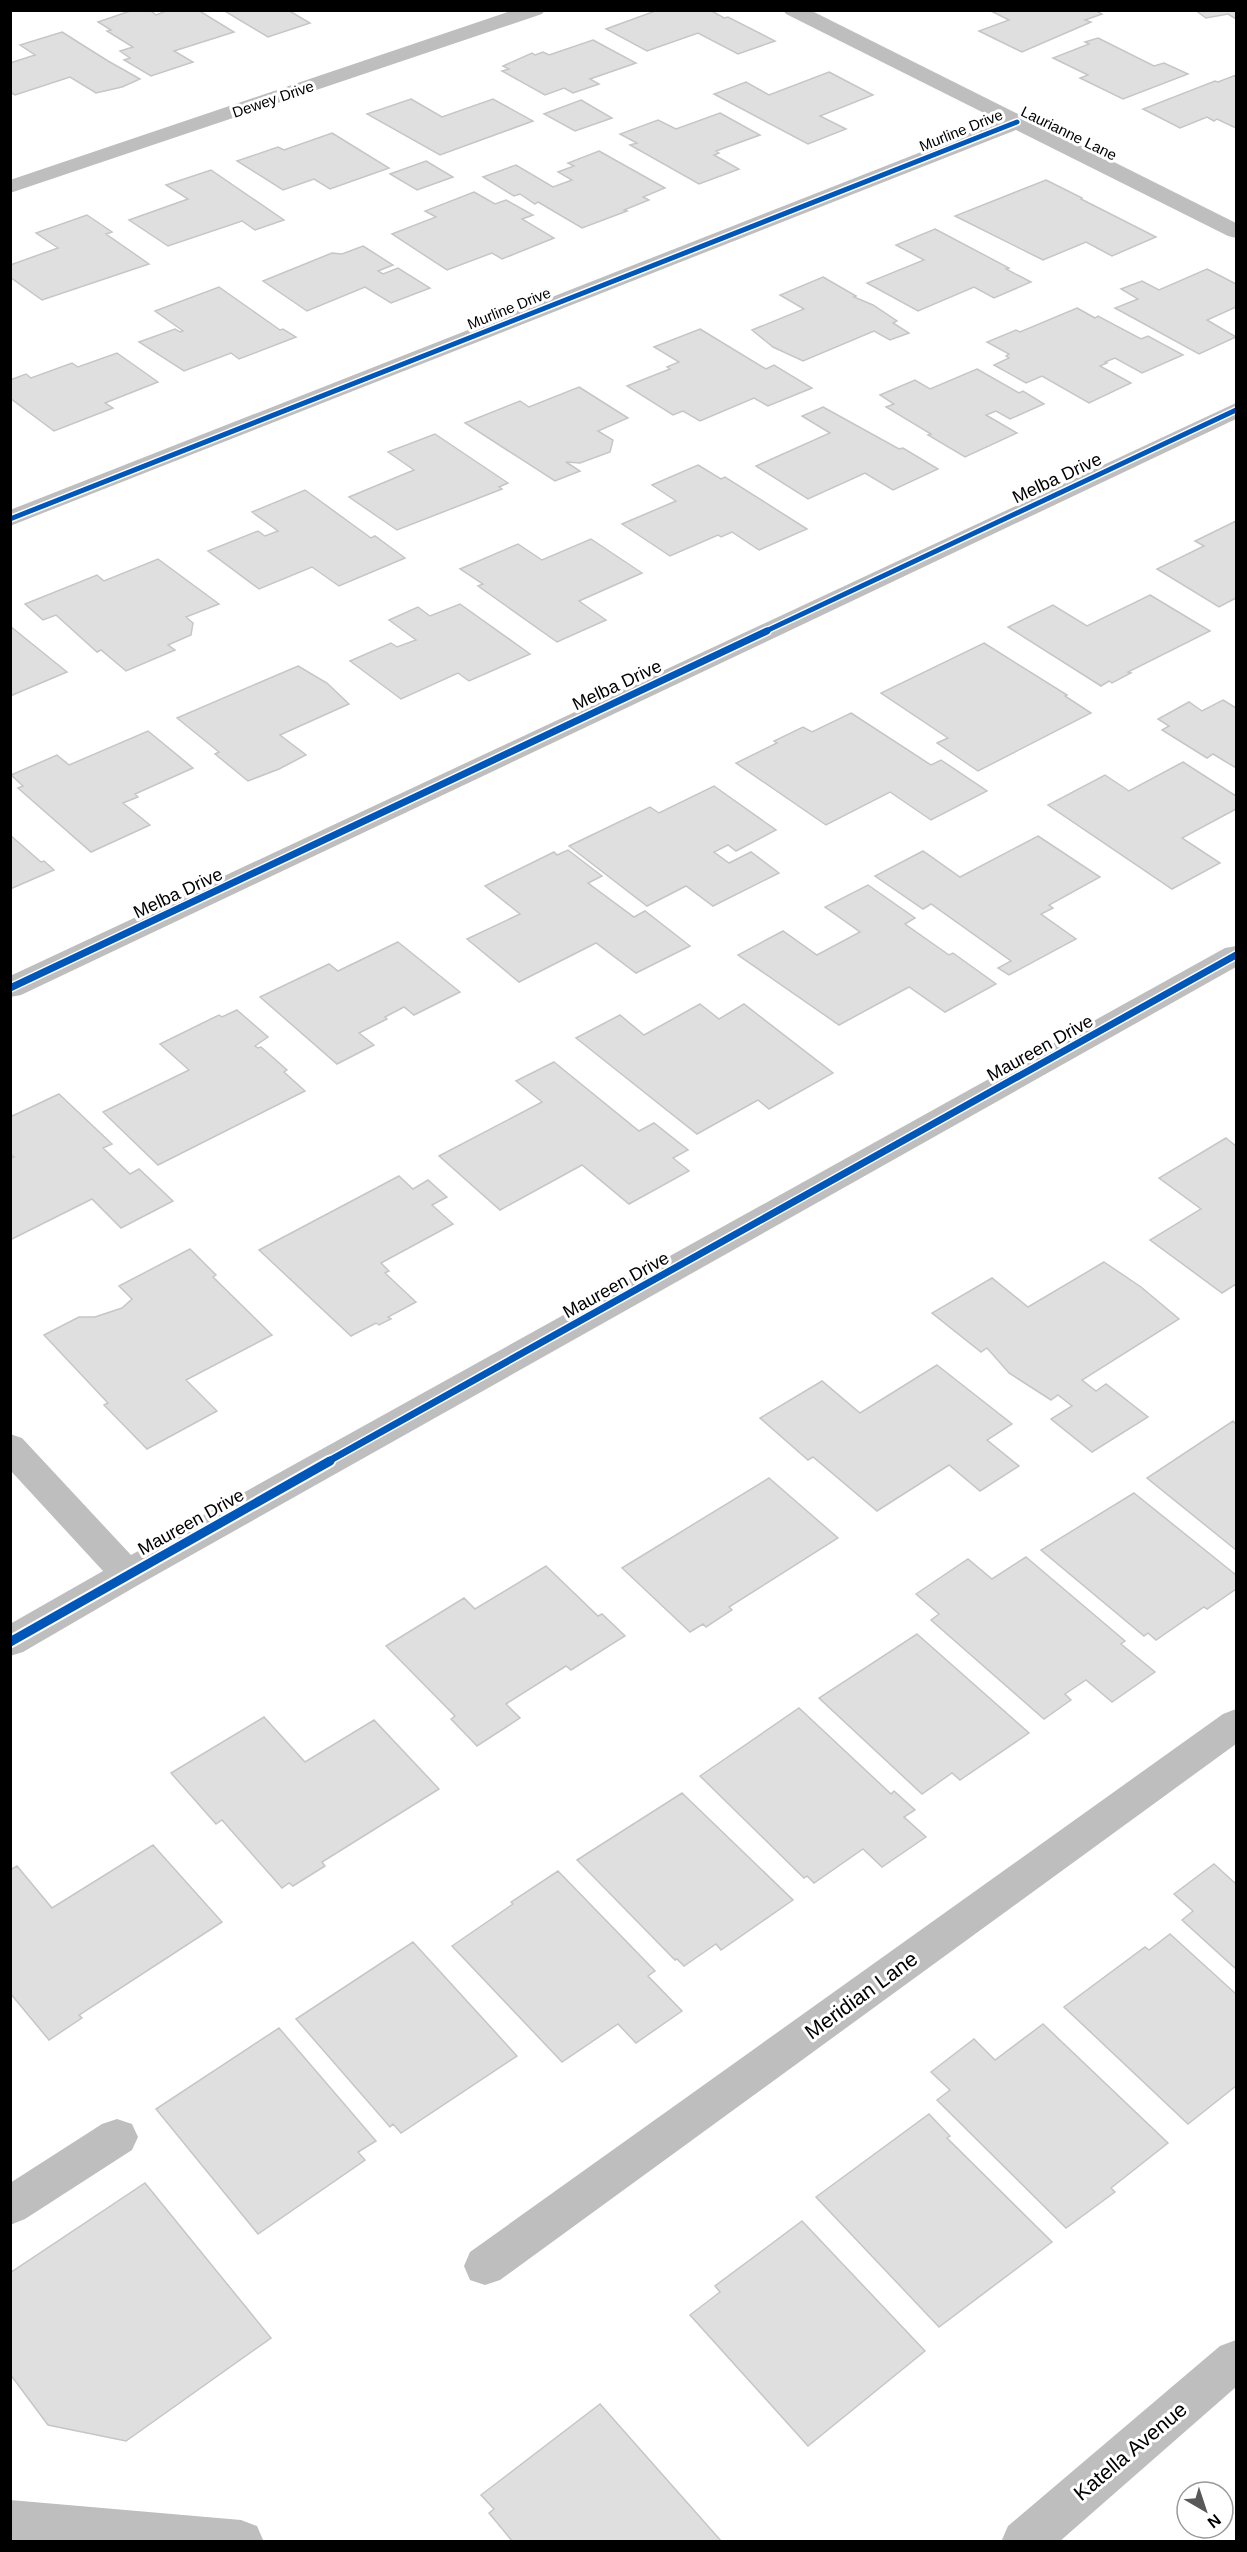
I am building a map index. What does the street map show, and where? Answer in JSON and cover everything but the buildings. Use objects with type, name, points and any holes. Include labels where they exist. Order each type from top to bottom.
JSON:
[{"type":"street","name":"Dewey Drive","points":[[10,187],[536,10]]},
{"type":"street","name":"Laurianne Lane","points":[[793,10],[1236,231]]},
{"type":"street","name":"Murline Drive","points":[[10,519],[1017,122]]},
{"type":"street","name":"Melba Drive","points":[[10,988],[1236,410]]},
{"type":"street","name":"Maureen Drive","points":[[10,1642],[127,1574],[1236,955]]},
{"type":"street","points":[[10,1447],[127,1574]]},
{"type":"street","name":"Meridian Lane","points":[[485,2266],[1236,1724]]},
{"type":"street","points":[[10,2206],[117,2137]]},
{"type":"street","name":"Katella Avenue","points":[[1024,2541],[1236,2360]]},
{"type":"street","points":[[10,2522],[241,2541]]},
{"type":"cycle path","points":[[10,519],[1017,122]]},
{"type":"cycle path","points":[[10,988],[1236,410]]},
{"type":"cycle path","points":[[10,1642],[127,1574],[1236,955]]}]
